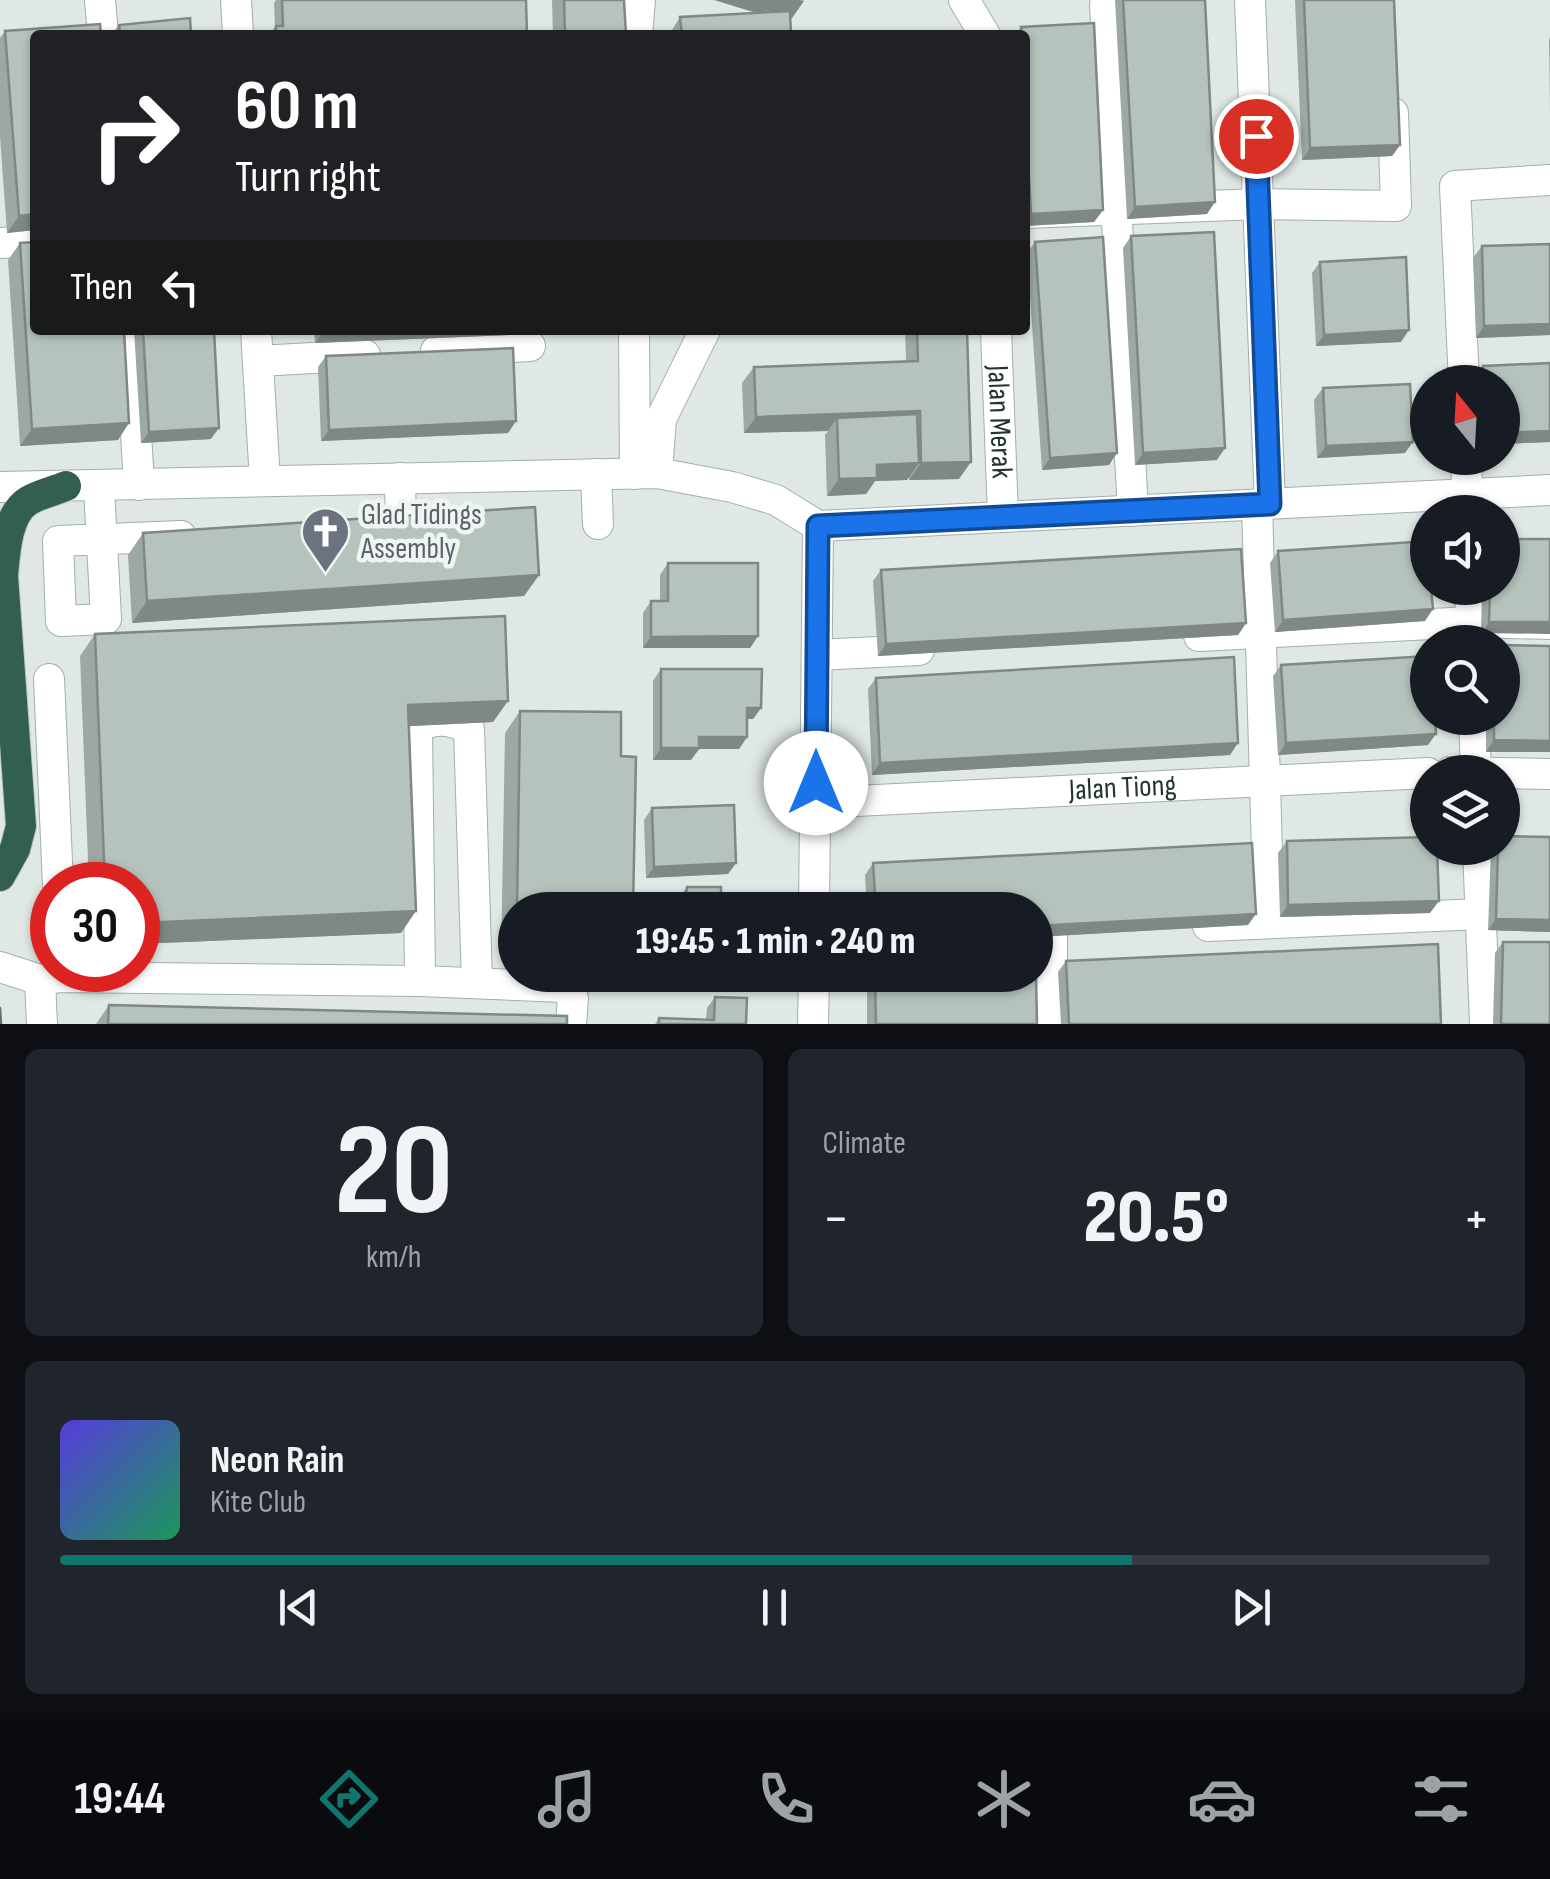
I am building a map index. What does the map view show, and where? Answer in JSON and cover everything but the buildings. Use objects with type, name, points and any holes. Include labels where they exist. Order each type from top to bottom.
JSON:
[{"type":"highway","points":[[0,876],[15,850],[20,826],[4,645],[5,548],[24,502],[66,486]]},
{"type":"street","points":[[100,0],[103,30]]},
{"type":"street","points":[[236,0],[238,30]]},
{"type":"street","points":[[637,30],[640,0]]},
{"type":"street","points":[[964,0],[982,30]]},
{"type":"street","points":[[1250,0],[1258,204],[1261,633],[1269,922]]},
{"type":"street","points":[[1104,4],[1133,511]]},
{"type":"street","points":[[1030,213],[1258,204],[1396,206],[1392,75]]},
{"type":"street","points":[[1463,365],[1455,186],[1550,180]]},
{"type":"street","points":[[0,243],[30,240]]},
{"type":"street","points":[[1462,328],[1497,326]]},
{"type":"street","points":[[130,335],[139,484]]},
{"type":"street","points":[[634,335],[646,473]]},
{"type":"street","points":[[646,473],[661,419],[703,335]]},
{"type":"street","name":"Jalan Merak","points":[[996,335],[1003,517]]},
{"type":"street","points":[[266,481],[258,345],[404,353],[530,346]]},
{"type":"street","points":[[0,477],[0,487],[98,487],[646,473],[732,487],[776,500],[818,526],[1263,504],[1410,503]]},
{"type":"street","points":[[596,474],[598,524]]},
{"type":"street","points":[[341,529],[401,527],[400,478]]},
{"type":"street","points":[[98,487],[103,539],[202,535]]},
{"type":"street","points":[[1518,495],[1550,490]]},
{"type":"street","points":[[814,892],[818,526]]},
{"type":"street","points":[[1520,627],[1550,624]]},
{"type":"street","points":[[1164,638],[1410,632]]},
{"type":"street","points":[[817,655],[952,648]]},
{"type":"street","points":[[48,679],[57,862]]},
{"type":"street","points":[[420,981],[417,728],[433,720],[450,720],[468,729],[478,982]]},
{"type":"street","points":[[17,770],[53,768]]},
{"type":"street","points":[[1520,773],[1550,774]]},
{"type":"street","name":"Jalan Tiong","points":[[815,803],[1410,774]]},
{"type":"street","points":[[1479,865],[1485,1024]]},
{"type":"street","points":[[1170,928],[1480,914],[1550,916]]},
{"type":"street","points":[[0,968],[30,972]]},
{"type":"street","points":[[160,977],[478,982],[565,988],[573,998],[572,1024]]},
{"type":"street","points":[[42,1024],[50,992]]},
{"type":"street","points":[[813,1024],[814,992]]},
{"type":"street","points":[[1052,992],[1052,1024]]},
{"type":"tram line","points":[[0,1008],[1,1024]]},
{"type":"place","name":"Glad Tidings Assembly","points":[[326,574]]},
{"type":"route","points":[[816,783],[818,526],[1270,504],[1256,136]]}]
